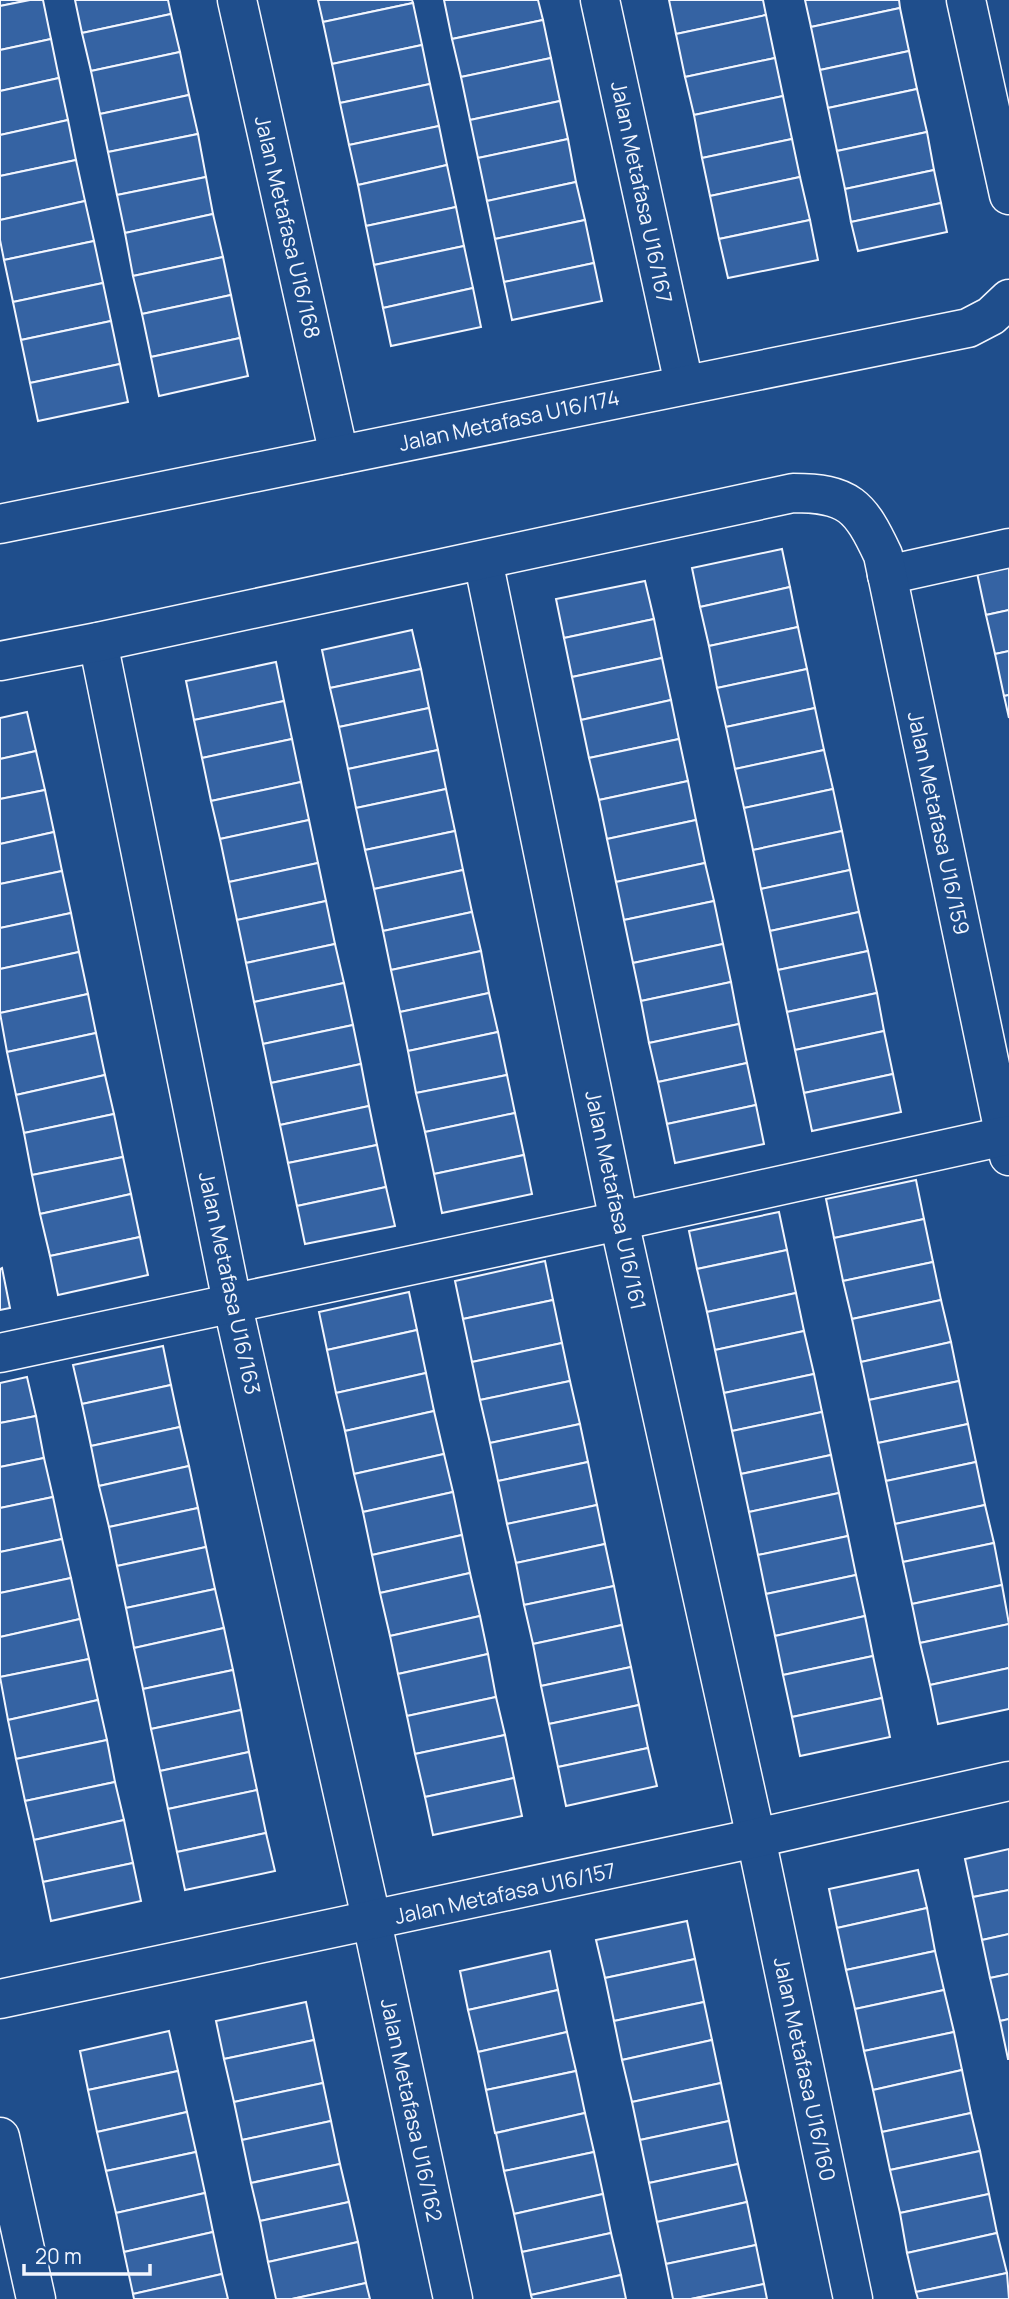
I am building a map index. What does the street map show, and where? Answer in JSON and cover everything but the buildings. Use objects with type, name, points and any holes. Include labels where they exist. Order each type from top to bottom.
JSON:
[{"type":"street","name":"Jalan Metafasa U16/168","points":[[237,0],[339,455]]},
{"type":"street","name":"Jalan Metafasa U16/167","points":[[600,0],[684,384]]},
{"type":"street","points":[[966,0],[1009,195]]},
{"type":"street","name":"Jalan Metafasa U16/174","points":[[0,523],[968,328],[991,316],[1009,299]]},
{"type":"street","name":"Jalan Metafasa U16/159","points":[[483,560],[793,493],[823,493],[846,501],[869,525],[883,555],[1007,1142]]},
{"type":"street","points":[[887,575],[1009,548]]},
{"type":"street","points":[[0,661],[483,560]]},
{"type":"street","name":"Jalan Metafasa U16/161","points":[[483,560],[619,1221],[756,1838]]},
{"type":"street","name":"Jalan Metafasa U16/163","points":[[98,642],[232,1302],[372,1922]]},
{"type":"street","points":[[0,1353],[232,1302],[1007,1142]]},
{"type":"street","name":"Jalan Metafasa U16/157","points":[[0,1999],[372,1922],[1009,1781]]},
{"type":"street","name":"Jalan Metafasa U16/160","points":[[756,1838],[853,2299]]},
{"type":"street","name":"Jalan Metafasa U16/162","points":[[372,1922],[453,2299]]},
{"type":"street","points":[[0,2137],[36,2299]]}]
